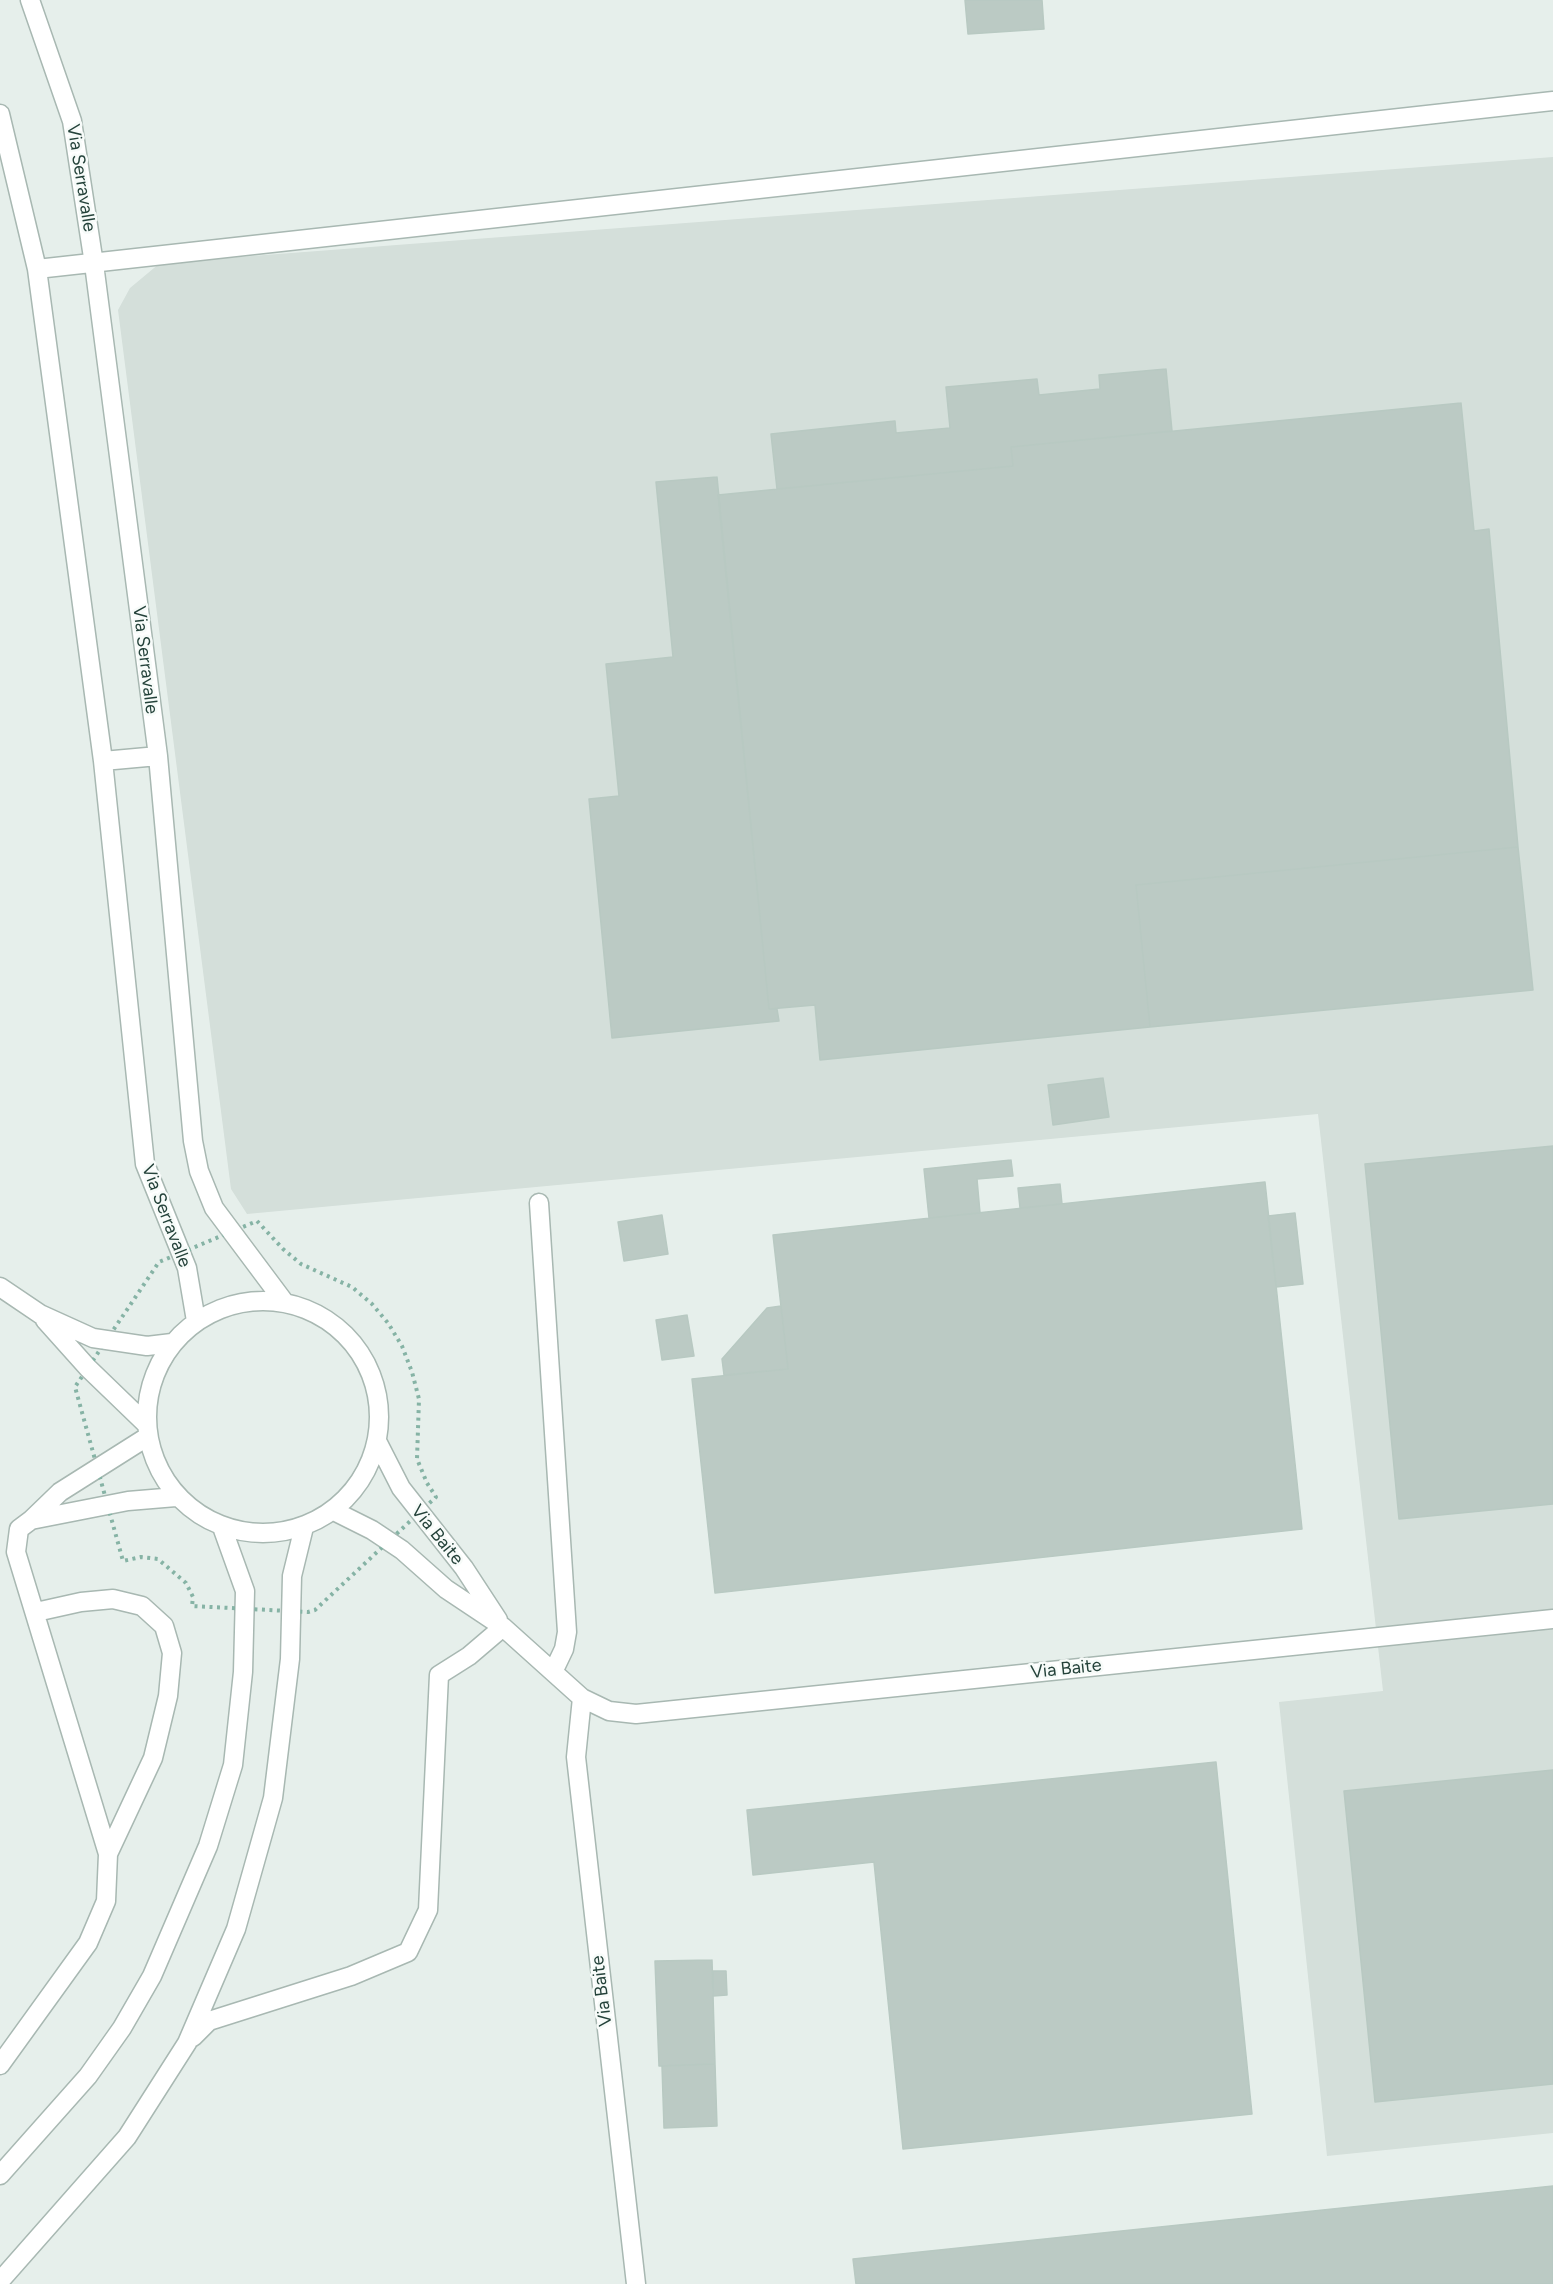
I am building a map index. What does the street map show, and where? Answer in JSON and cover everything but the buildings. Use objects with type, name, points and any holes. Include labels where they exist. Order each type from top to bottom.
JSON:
[{"type":"street","name":"Via Serravalle","points":[[30,0],[72,121],[94,264],[158,756],[193,1141],[199,1171],[214,1208],[285,1303]]},
{"type":"street","points":[[37,269],[1553,101]]},
{"type":"street","name":"Via Serravalle","points":[[0,114],[37,269],[103,761],[145,1164],[187,1268],[196,1321]]},
{"type":"street","points":[[103,761],[158,756]]},
{"type":"street","points":[[539,1203],[567,1632],[564,1649],[553,1672]]},
{"type":"street","points":[[0,1287],[40,1314],[93,1338],[147,1346],[172,1343]]},
{"type":"street","points":[[254,1300],[285,1303],[320,1315],[349,1338],[369,1369],[379,1404],[377,1441],[369,1467],[354,1491],[334,1511],[304,1527],[276,1534],[249,1534],[222,1527],[197,1514],[176,1497],[158,1468],[146,1430],[148,1394],[157,1367],[172,1343],[196,1321],[224,1307],[254,1300]]},
{"type":"street","points":[[40,1314],[146,1430]]},
{"type":"street","points":[[0,2065],[88,1943],[106,1900],[108,1854],[16,1552],[20,1529],[60,1492],[97,1468],[146,1430]]},
{"type":"street","name":"Via Baite","points":[[377,1441],[400,1488],[464,1568],[503,1627]]},
{"type":"street","points":[[31,1520],[107,1505],[176,1497]]},
{"type":"street","name":"Via Baite","points":[[334,1511],[352,1518],[389,1541],[446,1589],[503,1627],[582,1698],[609,1711],[636,1714],[1553,1619]]},
{"type":"street","points":[[0,2175],[88,2076],[122,2028],[152,1976],[208,1846],[233,1764],[243,1672],[245,1591],[222,1527]]},
{"type":"street","points":[[0,2281],[127,2138],[187,2043],[236,1929],[273,1798],[290,1659],[292,1576],[304,1527]]},
{"type":"street","points":[[36,1612],[81,1602],[113,1599],[142,1606],[164,1626],[172,1653],[168,1696],[153,1758],[108,1854]]},
{"type":"street","points":[[187,2043],[209,2021],[351,1976],[408,1952],[428,1910],[439,1675],[469,1656],[503,1627]]},
{"type":"street","name":"Via Baite","points":[[582,1698],[576,1757],[636,2284]]},
{"type":"path","points":[[256,1221],[301,1264],[352,1287],[372,1304],[388,1323],[402,1346],[419,1399],[417,1459],[436,1497],[315,1610],[192,1606],[193,1597],[186,1583],[158,1559],[141,1557],[123,1561],[75,1388],[159,1262],[232,1231],[256,1221]]},
{"type":"shaded area","points":[[1553,157],[1553,2133],[1327,2156],[1279,1702],[1383,1691],[1318,1114],[247,1214],[231,1189],[118,310],[130,288],[160,263]]}]
